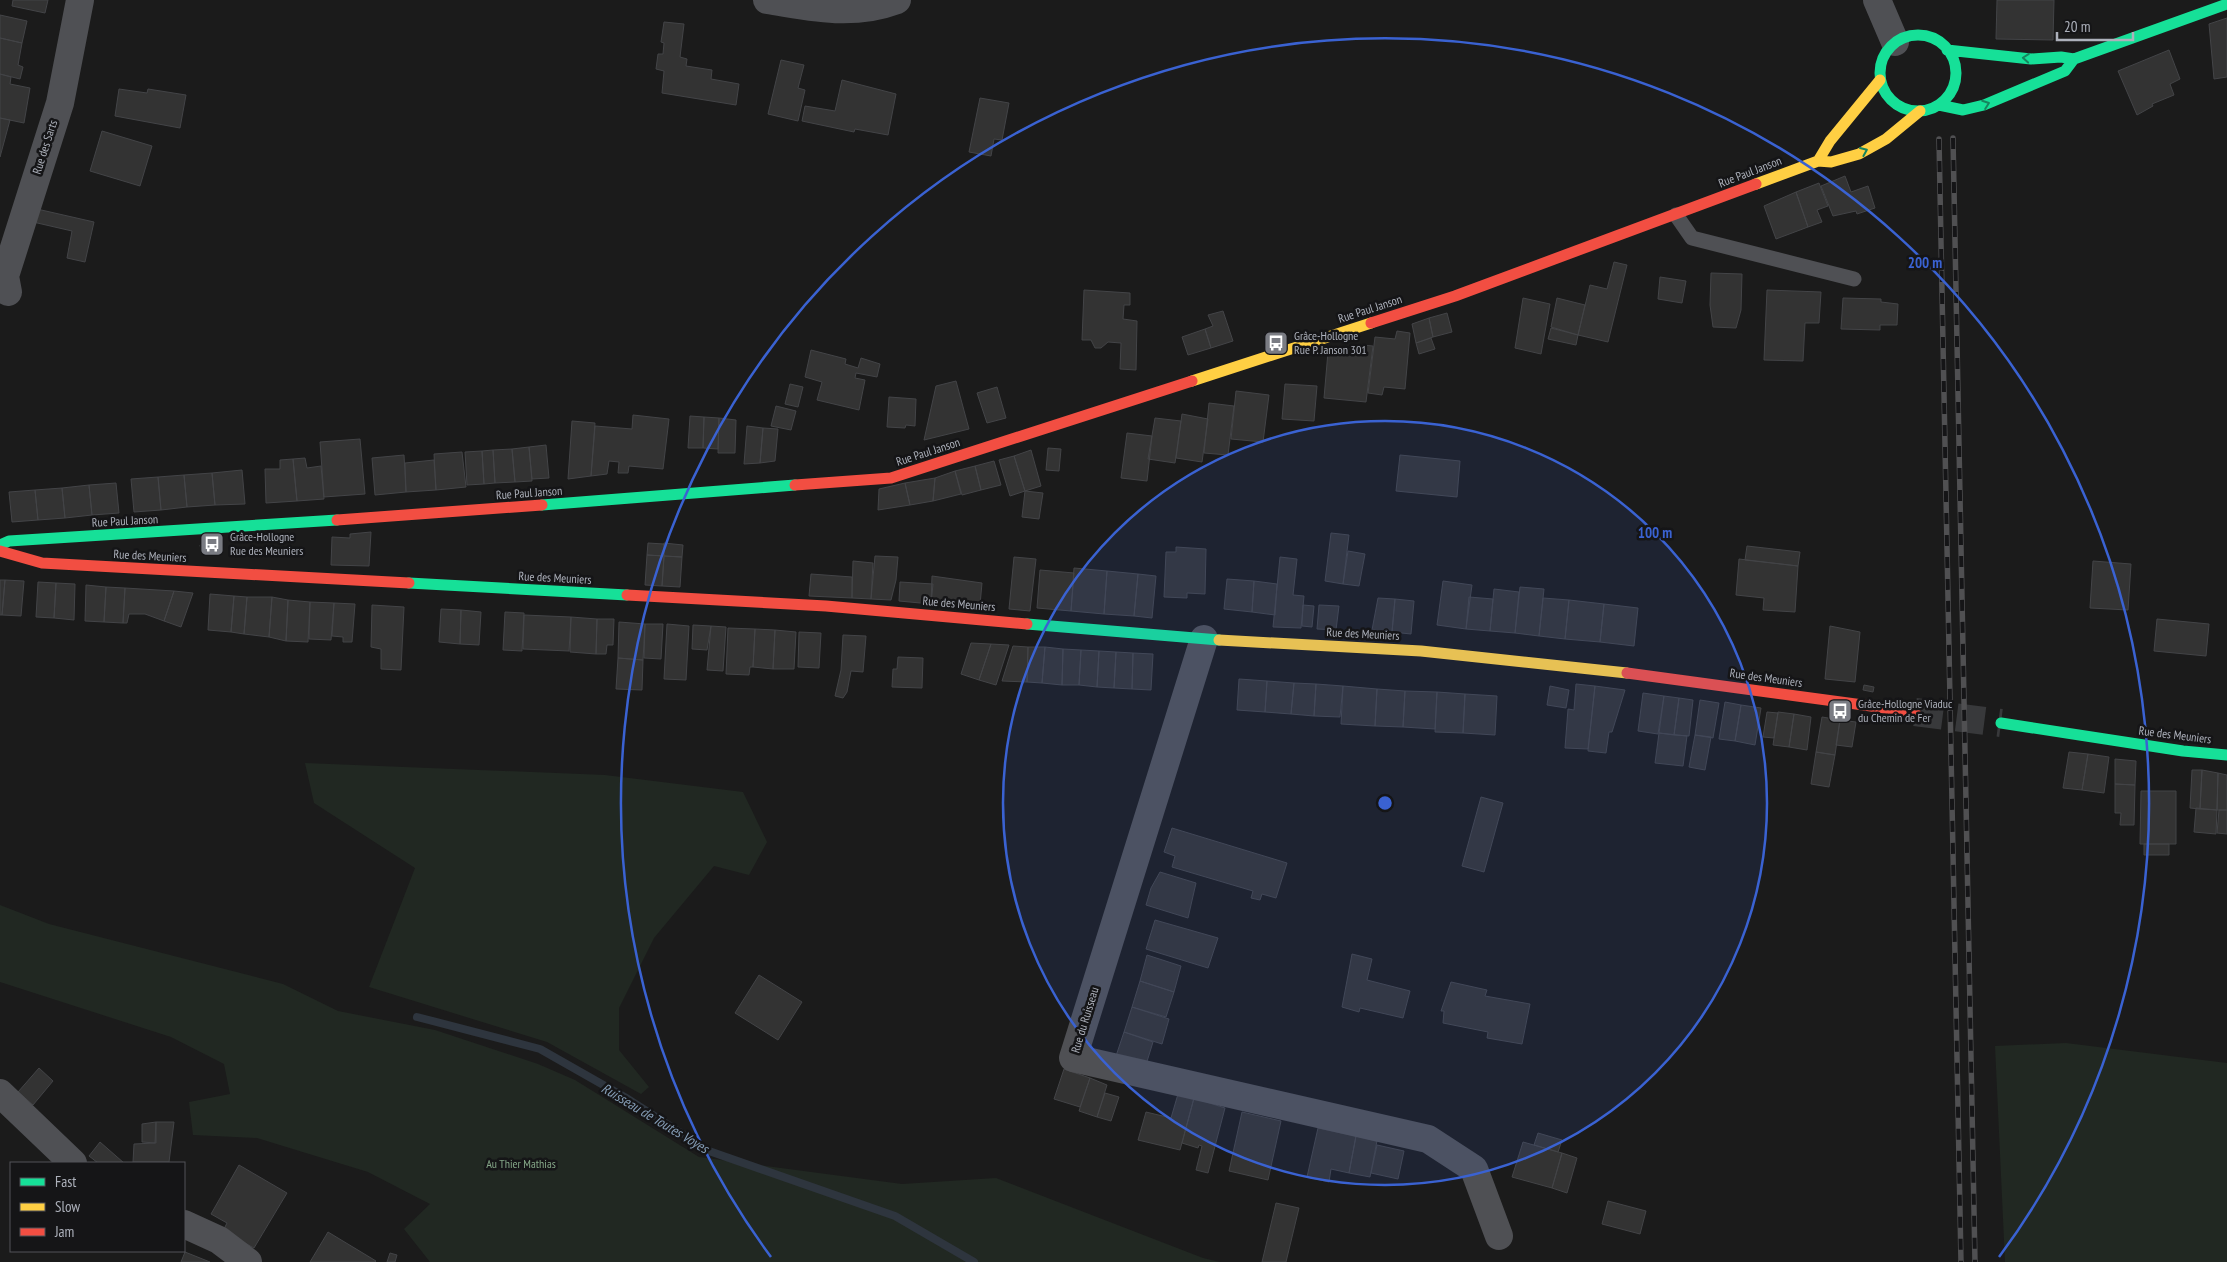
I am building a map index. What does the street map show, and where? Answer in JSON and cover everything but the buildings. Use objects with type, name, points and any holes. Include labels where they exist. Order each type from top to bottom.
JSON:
[{"type":"street","name":"Rue des Sarts","points":[[8,292],[5,276],[60,103],[80,0]]},
{"type":"street","points":[[767,0],[847,11],[867,9],[897,0]]},
{"type":"street","points":[[1878,0],[1903,38]]},
{"type":"street","points":[[1897,0],[1903,38]]},
{"type":"street","points":[[1939,105],[1954,87],[1956,76],[1954,65],[1947,50],[1931,37],[1903,38],[1886,51],[1881,63],[1880,80],[1885,93],[1896,103],[1907,109],[1920,111],[1939,105],[1963,110],[1984,106],[2065,71],[2074,60],[2227,4]]},
{"type":"street","points":[[1947,50],[2031,59],[2061,56],[2074,60]]},
{"type":"street","points":[[1818,160],[1830,141],[1880,80]]},
{"type":"street","name":"Rue Paul Janson","points":[[0,545],[8,541],[236,528],[846,483],[891,478],[1455,296],[1676,215],[1818,160],[1835,163],[1870,148],[1920,111]]},
{"type":"street","name":"Rue des Meuniers","points":[[0,551],[42,563],[826,606],[1204,639],[1421,651],[1556,664],[1915,712]]},
{"type":"street","name":"Rue du Ruisseau","points":[[1204,639],[1074,1058],[1428,1139],[1474,1170],[1499,1236]]},
{"type":"street","name":"Rue des Meuniers","points":[[2001,723],[2183,751],[2227,755]]},
{"type":"street","points":[[0,1093],[72,1162]]},
{"type":"street","points":[[185,1224],[219,1240],[248,1262]]},
{"type":"lane","points":[[1676,215],[1692,238],[1854,279]]},
{"type":"green space","points":[[305,763],[605,775],[743,792],[767,842],[749,875],[714,866],[654,938],[619,1008],[619,1050],[649,1087],[641,1094],[547,1042],[369,987],[415,868],[314,803]]},
{"type":"green space","name":"Au Thier Mathias","points":[[0,905],[49,924],[283,984],[338,1011],[435,1030],[538,1064],[575,1080],[699,1157],[902,1184],[996,1178],[1203,1258],[1220,1262],[430,1262],[404,1229],[430,1204],[368,1172],[257,1138],[193,1135],[189,1102],[230,1094],[224,1064],[171,1037],[0,982]]},
{"type":"green space","points":[[2066,1043],[2227,1063],[2227,1262],[2005,1262],[1995,1046]]},
{"type":"waterway","name":"Ruisseau de Toutes Voyes","points":[[417,1017],[540,1049],[628,1099],[709,1151],[895,1216],[974,1262]]},
{"type":"tunnel","points":[[1915,712],[2001,723]]},
{"type":"railway","points":[[1953,138],[1975,1262]]},
{"type":"railway","points":[[1939,139],[1961,1262]]},
{"type":"traffic: fast","points":[[1947,50],[2031,59],[2061,57],[2074,59],[2227,4]]},
{"type":"traffic: fast","points":[[1918,35],[1932,38],[1945,46],[1953,59],[1956,73],[1953,87],[1945,100],[1932,108],[1918,111],[1904,108],[1891,100],[1883,87],[1880,73],[1883,59],[1891,46],[1904,38],[1918,35]]},
{"type":"traffic: fast","points":[[1939,105],[1963,110],[1984,105],[2065,71],[2074,59]]},
{"type":"traffic: fast","points":[[542,505],[795,485]]},
{"type":"traffic: fast","points":[[0,545],[9,541],[337,520]]},
{"type":"traffic: fast","points":[[409,583],[627,595]]},
{"type":"traffic: fast","points":[[1027,624],[1219,640]]},
{"type":"traffic: fast","points":[[2001,723],[2183,751],[2227,755]]},
{"type":"traffic: slow","points":[[1818,161],[1830,141],[1880,80]]},
{"type":"traffic: slow","points":[[1756,184],[1818,161],[1831,162],[1859,154],[1886,139],[1920,111]]},
{"type":"traffic: slow","points":[[1192,381],[1371,323]]},
{"type":"traffic: slow","points":[[1219,640],[1421,651],[1627,673]]},
{"type":"traffic: jam","points":[[1371,323],[1455,296],[1756,184]]},
{"type":"traffic: jam","points":[[795,485],[891,478],[1192,381]]},
{"type":"traffic: jam","points":[[337,520],[542,505]]},
{"type":"traffic: jam","points":[[0,551],[42,563],[409,583]]},
{"type":"traffic: jam","points":[[627,595],[826,606],[1027,624]]},
{"type":"traffic: jam","points":[[1627,673],[1915,712]]},
{"type":"place","name":"Grâce-Hollogne Rue P. Janson 301","points":[[1276,343]]},
{"type":"place","name":"Grâce-Hollogne Rue des Meuniers","points":[[212,544]]},
{"type":"place","name":"Grâce-Hollogne Viaduc du Chemin de Fer","points":[[1840,711]]}]
